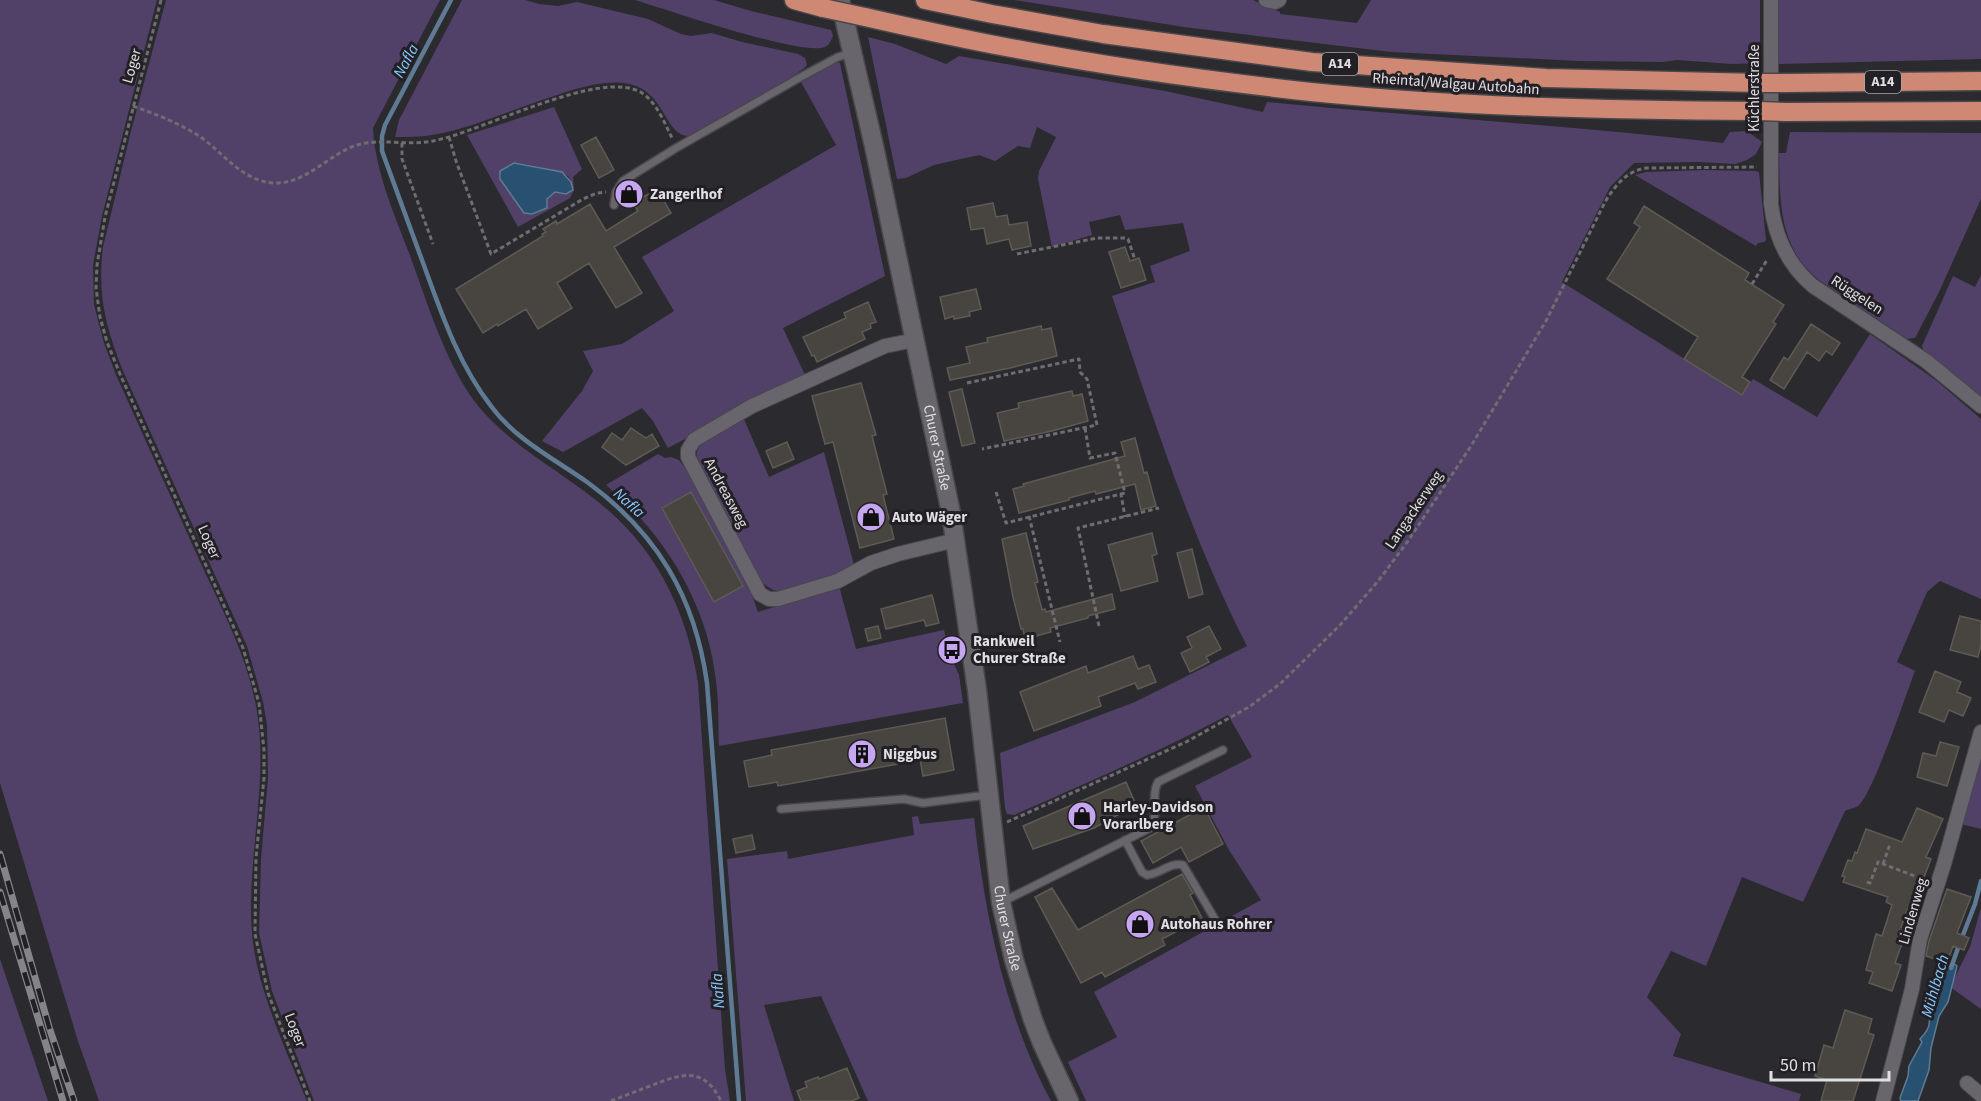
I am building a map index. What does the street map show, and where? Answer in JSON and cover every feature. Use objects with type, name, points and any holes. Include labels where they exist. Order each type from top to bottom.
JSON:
[{"type":"highway","name":"Rheintal/Walgau Autobahn","points":[[794,0],[1023,51],[1311,92],[1512,106],[1618,110],[1981,111]]},
{"type":"highway","name":"Rheintal/Walgau Autobahn","points":[[925,0],[1103,34],[1312,62],[1546,78],[1759,83],[1981,81]]},
{"type":"main road","name":"Churer Straße","points":[[841,2],[956,540],[976,683],[1001,902],[1014,960],[1033,1020],[1069,1101]]},
{"type":"street","points":[[1266,0],[1275,2],[1279,0]]},
{"type":"street","name":"Küchlerstraße","points":[[1771,0],[1771,171]]},
{"type":"street","name":"Rüggelen","points":[[1771,171],[1771,204],[1776,232],[1785,254],[1799,274],[1813,286],[1926,360],[1981,406]]},
{"type":"street","name":"Andreasweg","points":[[915,340],[885,346],[752,406],[694,440],[688,450],[688,457],[760,594],[769,599],[778,599],[838,581],[871,563],[898,554],[956,540]]},
{"type":"street","name":"Lindenweg","points":[[1883,1101],[1912,989],[1920,939],[1944,864],[1981,732]]},
{"type":"street","points":[[1967,1083],[1981,1095]]},
{"type":"lane","points":[[614,205],[616,192],[623,182],[676,148],[838,57],[853,53]]},
{"type":"lane","points":[[1001,902],[1149,828],[1154,822],[1155,787],[1158,782],[1223,750]]},
{"type":"lane","points":[[781,809],[904,799],[923,802],[988,795]]},
{"type":"lane","points":[[1125,840],[1142,872],[1147,875],[1173,865],[1183,866],[1216,921],[1206,926]]},
{"type":"path","name":"Loger","points":[[162,0],[105,217],[99,246],[96,288],[98,304],[107,342],[120,374],[243,648],[254,684],[259,703],[264,750],[264,778],[256,858],[255,934],[268,993],[310,1101]]},
{"type":"path","points":[[133,106],[183,127],[207,142],[250,177],[277,183],[297,178],[345,150],[357,146],[375,142],[433,141],[598,87],[620,87],[640,92],[648,98],[656,108],[676,148]]},
{"type":"path","points":[[448,137],[491,254],[590,195],[616,192]]},
{"type":"path","points":[[402,143],[402,159],[433,244]]},
{"type":"path","name":"Langackerweg","points":[[992,826],[1039,809],[1129,769],[1239,713],[1269,694],[1326,639],[1379,580],[1408,541],[1471,446],[1546,321],[1616,184],[1638,169],[1646,168],[1771,171]]},
{"type":"path","points":[[1017,254],[1097,238],[1126,238],[1135,260]]},
{"type":"path","points":[[1752,284],[1767,260]]},
{"type":"path","points":[[967,383],[1079,359],[1080,372],[1087,379],[1096,425],[982,449]]},
{"type":"path","points":[[996,492],[1006,523],[1125,493],[1115,453],[1090,458],[1085,428]]},
{"type":"path","points":[[1120,494],[1125,516]]},
{"type":"path","points":[[1045,506],[1047,511]]},
{"type":"path","points":[[1099,626],[1078,528],[1159,508]]},
{"type":"path","points":[[1029,516],[1060,642]]},
{"type":"path","points":[[1032,557],[1038,555]]},
{"type":"path","points":[[1883,864],[1888,847]]},
{"type":"path","points":[[1867,882],[1870,883],[1874,867],[1878,862],[1923,880]]},
{"type":"path","points":[[610,1101],[671,1077],[684,1075],[698,1077],[709,1083],[721,1101]]},
{"type":"shaded area","points":[[0,0],[157,0],[102,216],[93,265],[94,305],[104,343],[116,375],[234,634],[252,688],[260,734],[260,762],[252,876],[252,933],[259,975],[273,1018],[307,1101],[99,1101],[78,1041],[0,783]]},
{"type":"shaded area","points":[[166,0],[440,0],[373,128],[381,176],[441,339],[461,381],[474,400],[501,430],[593,498],[626,528],[657,567],[679,611],[687,634],[698,683],[725,1069],[730,1101],[314,1101],[272,991],[259,933],[261,859],[268,778],[267,725],[263,702],[247,646],[123,371],[104,311],[101,281],[103,247]]},
{"type":"shaded area","points":[[462,0],[525,0],[558,6],[577,2],[648,19],[681,34],[691,36],[712,33],[798,54],[805,58],[807,65],[750,103],[687,136],[679,133],[673,127],[655,101],[637,86],[602,83],[571,90],[446,132],[395,137],[399,120]]},
{"type":"shaded area","points":[[635,0],[714,0],[831,30],[833,36],[825,47],[790,45],[733,31]]},
{"type":"shaded area","points":[[1014,0],[1253,0],[1280,14],[1357,23],[1371,0],[1760,0],[1760,63],[1732,64],[1677,60],[1663,62],[1579,61],[1391,52],[1184,27]]},
{"type":"shaded area","points":[[1779,0],[1981,0],[1981,59],[1779,64]]},
{"type":"shaded area","points":[[868,37],[895,44],[946,64],[959,56],[1165,91],[1263,112],[1267,102],[1723,143],[1730,132],[1747,131],[1762,142],[1756,154],[1735,164],[1634,163],[1610,187],[1562,282],[1742,395],[1753,379],[1817,417],[1870,334],[1937,381],[1981,419],[1981,599],[1940,581],[1927,592],[1897,662],[1915,671],[1872,784],[1858,806],[1845,811],[1803,902],[1742,877],[1706,966],[1671,951],[1647,997],[1681,1034],[1673,1056],[1801,1094],[1799,1101],[1086,1101],[1068,1062],[1117,1037],[1094,992],[1261,900],[1229,850],[1195,786],[1252,757],[1228,715],[1149,754],[1014,815],[1007,814],[1005,808],[1000,753],[1135,702],[1247,646],[1226,604],[1190,518],[1112,296],[1155,282],[1150,266],[1190,251],[1183,223],[1125,230],[1120,215],[1089,222],[1092,235],[1052,247],[1038,179],[1039,171],[1056,137],[1037,127],[1030,148],[1018,146],[995,161],[979,155],[934,165],[906,178],[897,179]]},
{"type":"shaded area","points":[[837,62],[840,63],[885,276],[783,328],[805,375],[668,448],[653,421],[642,408],[563,452],[542,441],[582,391],[593,371],[583,351],[622,344],[674,311],[642,257],[836,145],[801,82]]},
{"type":"shaded area","points":[[554,107],[582,169],[573,177],[574,190],[570,198],[518,227],[467,135]],"holes":[[[514,163],[564,174],[568,176],[573,190],[566,194],[555,192],[524,213],[500,171]]]},
{"type":"shaded area","points":[[1790,132],[1981,133],[1981,199],[1939,292],[1915,338],[1907,339],[1819,280],[1796,253],[1784,222],[1780,188],[1779,153],[1786,153]]},
{"type":"shaded area","points":[[1704,170],[1759,172],[1766,240],[1764,242],[1756,246],[1635,175],[1646,172]]},
{"type":"shaded area","points":[[1981,275],[1981,398],[1924,352],[1922,346],[1953,276],[1975,287]]},
{"type":"shaded area","points":[[743,417],[769,477],[824,452],[854,565],[834,575],[781,592],[762,583],[698,465],[697,459],[698,450],[703,442]]},
{"type":"shaded area","points":[[658,454],[665,458],[671,457],[679,460],[692,477],[745,575],[758,612],[839,586],[856,649],[944,630],[949,653],[959,675],[963,703],[719,746],[717,689],[711,653],[704,625],[693,599],[665,549],[627,504],[606,485]]},
{"type":"shaded area","points":[[1981,750],[1981,829],[1961,824]]},
{"type":"shaded area","points":[[918,816],[920,824],[974,818],[984,891],[999,963],[1021,1033],[1051,1101],[868,1101],[821,996],[764,1005],[794,1101],[746,1101],[727,859],[787,851],[788,859],[914,835],[912,817]]},
{"type":"shaded area","points":[[1981,908],[1981,1009],[1950,987],[1970,947]]},
{"type":"shaded area","points":[[0,959],[48,1101],[0,1101]]},
{"type":"water","points":[[514,163],[562,172],[571,182],[573,190],[566,194],[555,192],[547,199],[547,208],[532,214],[524,213],[500,179],[500,171]]},
{"type":"water","points":[[1953,963],[1957,966],[1948,1002],[1939,1016],[1931,1048],[1929,1070],[1918,1101],[1901,1101],[1909,1066],[1922,1042],[1920,1039],[1928,1027],[1929,1018],[1946,971]]},
{"type":"building","points":[[596,137],[614,170],[599,178],[581,145]]},
{"type":"building","points":[[657,189],[671,213],[614,247],[642,293],[616,308],[589,263],[557,283],[572,308],[538,329],[526,309],[483,333],[456,289],[543,236],[542,234],[546,232],[543,229],[556,221],[557,224],[590,204],[606,231],[638,211],[633,203]]},
{"type":"building","points":[[993,203],[996,217],[1007,215],[1009,225],[1027,222],[1031,246],[1012,250],[1009,239],[987,244],[984,228],[971,230],[967,208]]},
{"type":"building","points":[[1644,206],[1749,273],[1745,280],[1784,305],[1773,322],[1776,324],[1742,377],[1750,382],[1742,395],[1684,359],[1698,337],[1607,279],[1640,227],[1634,223]]},
{"type":"building","points":[[1125,247],[1130,261],[1139,258],[1146,280],[1121,288],[1109,252]]},
{"type":"building","points":[[976,289],[981,309],[969,312],[970,316],[954,319],[954,316],[945,319],[940,297]]},
{"type":"building","points":[[868,302],[876,322],[870,324],[871,328],[862,332],[865,339],[817,362],[803,337],[846,318],[844,313]]},
{"type":"building","points":[[1811,324],[1840,343],[1832,355],[1826,351],[1819,361],[1807,352],[1784,389],[1770,380],[1784,357],[1788,360]]},
{"type":"building","points":[[1041,326],[1042,330],[1051,328],[1057,356],[950,380],[947,368],[970,363],[966,347],[988,342],[987,338]]},
{"type":"building","points":[[861,383],[876,435],[872,436],[887,494],[883,495],[894,539],[860,548],[833,442],[825,444],[812,396]]},
{"type":"building","points":[[962,389],[975,443],[962,446],[949,392]]},
{"type":"building","points":[[1072,391],[1073,396],[1082,394],[1088,421],[1004,441],[997,413],[1019,408],[1018,403]]},
{"type":"building","points":[[631,428],[646,438],[652,434],[659,446],[626,465],[602,447],[612,433],[622,440]]},
{"type":"building","points":[[1135,438],[1156,506],[1141,510],[1135,484],[1096,494],[1095,491],[1019,513],[1013,489],[1024,486],[1023,484],[1125,456],[1121,442]]},
{"type":"building","points":[[787,442],[794,459],[773,468],[766,451]]},
{"type":"building","points":[[691,492],[743,586],[714,602],[662,508]]},
{"type":"building","points":[[1026,533],[1042,610],[1045,609],[1046,612],[1112,594],[1115,609],[1050,628],[1051,632],[1025,639],[1013,597],[1002,539]]},
{"type":"building","points":[[1152,533],[1157,554],[1152,556],[1158,581],[1121,591],[1108,545]]},
{"type":"building","points":[[1192,549],[1203,594],[1189,598],[1177,553]]},
{"type":"building","points":[[932,595],[939,623],[926,626],[924,620],[886,629],[881,609]]},
{"type":"building","points":[[1960,616],[1981,621],[1981,645],[1978,657],[1950,650]]},
{"type":"building","points":[[878,626],[881,638],[868,641],[865,629]]},
{"type":"building","points":[[1209,626],[1221,649],[1206,657],[1209,662],[1190,672],[1181,653],[1192,648],[1187,637]]},
{"type":"building","points":[[1133,656],[1138,669],[1149,665],[1156,682],[1138,689],[1135,683],[1098,697],[1101,706],[1034,731],[1020,692],[1086,666],[1088,673]]},
{"type":"building","points":[[1935,671],[1961,682],[1957,692],[1971,698],[1963,716],[1949,710],[1944,722],[1919,712]]},
{"type":"building","name":"Niggbus","points":[[945,718],[954,770],[923,776],[920,760],[778,786],[777,782],[749,787],[744,761],[772,755],[771,750]]},
{"type":"building","points":[[1940,742],[1959,747],[1947,786],[1917,777],[1923,753],[1936,756]]},
{"type":"building","name":"Harley-Davidson Vorarlberg","points":[[1126,782],[1136,805],[1094,828],[1033,849],[1023,826]]},
{"type":"building","points":[[1204,807],[1223,844],[1189,862],[1181,847],[1153,863],[1141,841]]},
{"type":"building","points":[[1917,808],[1943,819],[1926,857],[1931,859],[1924,877],[1920,876],[1901,927],[1907,930],[1895,963],[1901,965],[1892,991],[1869,983],[1873,972],[1866,970],[1876,934],[1882,936],[1892,905],[1886,902],[1888,897],[1843,882],[1845,877],[1842,876],[1848,860],[1852,861],[1855,852],[1857,853],[1866,829],[1902,842]]},
{"type":"building","points":[[752,835],[755,849],[736,853],[733,839]]},
{"type":"building","name":"Autohaus Rohrer","points":[[1182,874],[1193,893],[1190,895],[1202,918],[1162,939],[1165,945],[1105,977],[1102,972],[1081,983],[1035,897],[1052,888],[1078,930]]},
{"type":"building","points":[[1947,889],[1971,897],[1957,933],[1969,938],[1964,950],[1953,946],[1947,963],[1926,956]]},
{"type":"building","points":[[1845,1010],[1872,1019],[1868,1033],[1874,1035],[1853,1101],[1821,1101],[1827,1080],[1815,1076],[1824,1045],[1833,1048]]},
{"type":"building","points":[[847,1068],[859,1098],[851,1101],[801,1101],[797,1091],[807,1087],[805,1082]]},
{"type":"waterway","name":"Nafla","points":[[451,0],[385,125],[382,151],[446,324],[461,358],[480,391],[501,418],[523,439],[587,482],[634,523],[669,569],[693,622],[707,683],[739,1101]]},
{"type":"waterway","name":"Mühlbach","points":[[1963,935],[1981,881]]},
{"type":"waterway","name":"Mühlbach","points":[[1951,968],[1958,948]]},
{"type":"railway","points":[[0,854],[49,1027],[74,1101]]},
{"type":"railway","points":[[0,892],[63,1101]]},
{"type":"place","name":"Zangerlhof","points":[[629,194]]},
{"type":"place","name":"Auto Wäger","points":[[871,517]]},
{"type":"place","name":"Rankweil Churer Straße","points":[[952,650]]},
{"type":"place","name":"Niggbus","points":[[862,754]]},
{"type":"place","name":"Harley-Davidson Vorarlberg","points":[[1082,816]]},
{"type":"place","name":"Autohaus Rohrer","points":[[1140,924]]}]
